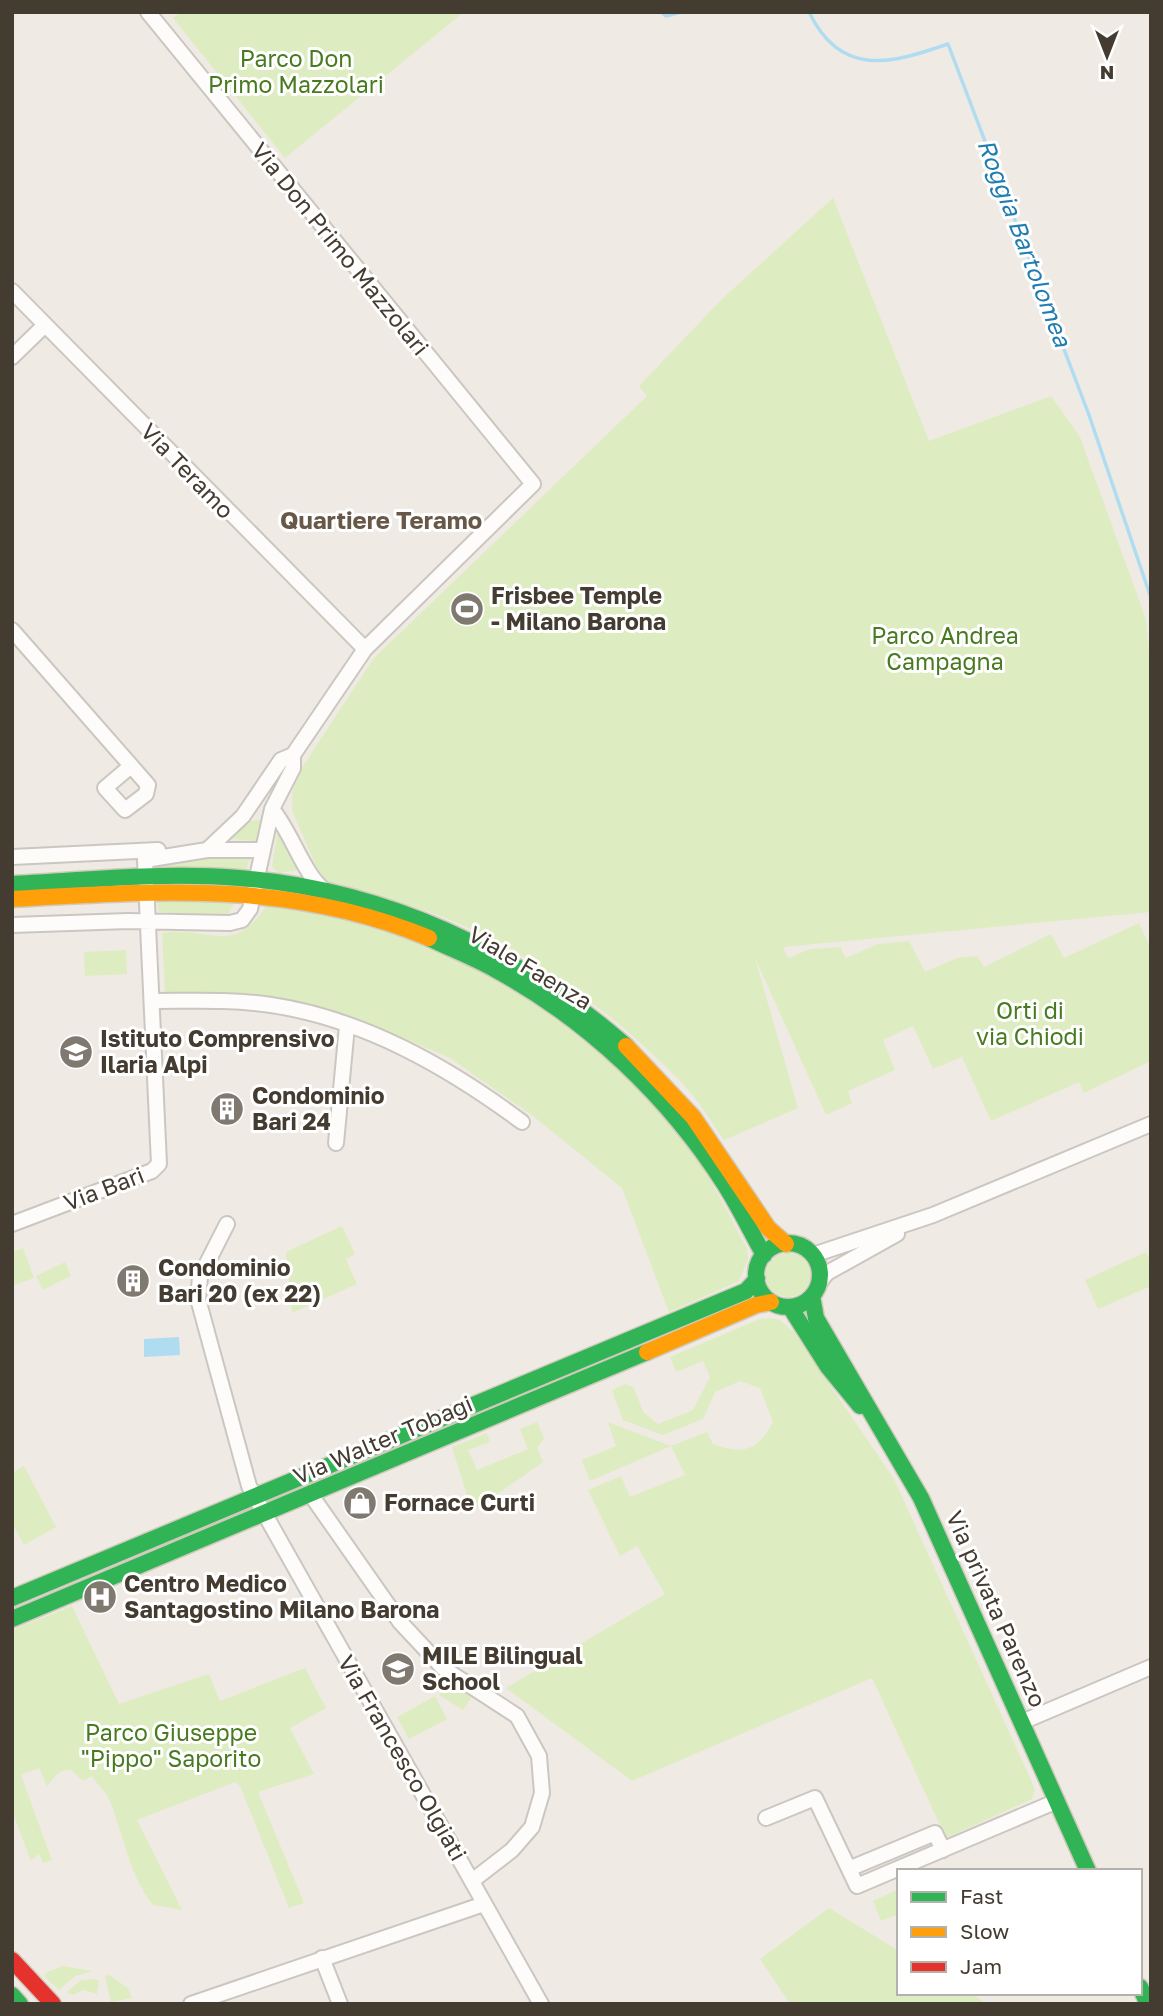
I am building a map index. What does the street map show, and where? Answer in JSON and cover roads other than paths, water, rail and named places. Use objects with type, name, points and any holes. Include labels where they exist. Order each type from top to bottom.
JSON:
[{"type":"street","name":"Via Don Primo Mazzolari","points":[[148,12],[533,484],[365,649]]},
{"type":"street","name":"Via Teramo","points":[[12,291],[365,649]]},
{"type":"street","points":[[12,357],[45,325]]},
{"type":"street","points":[[12,630],[131,766]]},
{"type":"street","points":[[148,921],[144,864],[149,857],[193,855],[206,850],[243,816],[281,760],[293,755],[365,649]]},
{"type":"street","points":[[12,925],[148,921],[236,922],[247,915],[272,809],[293,768],[293,755]]},
{"type":"street","points":[[243,816],[272,809]]},
{"type":"street","name":"Viale Faenza","points":[[272,809],[287,827],[313,880],[334,893]]},
{"type":"street","points":[[12,857],[193,848],[262,850]]},
{"type":"street","name":"Viale Faenza","points":[[12,884],[254,887],[334,893],[400,912],[461,936],[537,977],[593,1017],[630,1049],[681,1101],[768,1228],[786,1244]]},
{"type":"street","name":"Viale Faenza","points":[[12,898],[145,886]]},
{"type":"street","name":"Viale Faenza","points":[[254,887],[335,907],[414,931],[494,968],[560,1010],[617,1056],[681,1124],[764,1255]]},
{"type":"street","name":"Via Bari","points":[[12,1224],[158,1166],[160,1154],[148,921]]},
{"type":"street","points":[[152,1001],[235,1001],[271,1005],[347,1026],[445,1068],[522,1122]]},
{"type":"street","points":[[336,1143],[347,1026]]},
{"type":"street","points":[[813,1255],[933,1215],[1151,1124]]},
{"type":"street","points":[[816,1289],[819,1268],[813,1255],[801,1246],[775,1246],[764,1255],[758,1265],[757,1279],[760,1290],[771,1302],[790,1307],[804,1303],[816,1289],[827,1273],[933,1215]]},
{"type":"street","name":"Via Francesco Olgiati","points":[[227,1224],[200,1277],[198,1299],[244,1474],[264,1515],[541,2004]]},
{"type":"street","name":"Via Walter Tobagi","points":[[12,1598],[737,1295],[746,1291],[757,1279]]},
{"type":"street","name":"Via privata Parenzo","points":[[816,1289],[816,1318],[921,1498],[1087,1869]]},
{"type":"street","name":"Via Walter Tobagi","points":[[12,1619],[312,1496],[756,1305],[771,1302]]},
{"type":"street","name":"Via privata Parenzo","points":[[790,1307],[833,1375],[888,1439]]},
{"type":"street","points":[[312,1496],[400,1622],[443,1668],[517,1716],[538,1756],[542,1793],[531,1827],[512,1850],[472,1881]]},
{"type":"street","points":[[1022,1722],[1151,1667]]},
{"type":"street","points":[[766,1818],[815,1798],[858,1886],[897,1869]]},
{"type":"street","points":[[898,1869],[1057,1801]]},
{"type":"street","points":[[191,2004],[484,1904]]},
{"type":"street","points":[[322,1958],[340,2004]]},
{"type":"street","points":[[12,1960],[53,2004]]},
{"type":"street","points":[[12,1994],[20,2004]]},
{"type":"water","points":[[179,1337],[180,1355],[144,1357],[144,1339]]},
{"type":"waterway","points":[[661,12],[666,16],[681,12]]},
{"type":"waterway","name":"Roggia Bartolomea","points":[[809,12],[822,33],[836,48],[869,60],[906,57],[948,44],[1089,415],[1151,598]]},
{"type":"place","name":"Frisbee Temple - Milano Barona","points":[[467,609]]},
{"type":"place","name":"Istituto Comprensivo Ilaria Alpi","points":[[76,1052]]},
{"type":"place","name":"Condominio Bari 24","points":[[227,1109]]},
{"type":"place","name":"Condominio Bari 20 (ex 22)","points":[[133,1281]]},
{"type":"place","name":"Fornace Curti","points":[[360,1503]]},
{"type":"place","name":"Centro Medico Santagostino Milano Barona","points":[[100,1597]]},
{"type":"place","name":"MILE Bilingual School","points":[[398,1669]]},
{"type":"district","name":"Quartiere Teramo","points":[[381,521]]},
{"type":"park label","name":"Parco Don Primo Mazzolari","points":[[296,72]]},
{"type":"park label","name":"Parco Andrea Campagna","points":[[945,649]]},
{"type":"park label","name":"Orti di via Chiodi","points":[[1030,1024]]},
{"type":"park label","name":"Parco Giuseppe \"Pippo\" Saporito","points":[[171,1746]]}]
